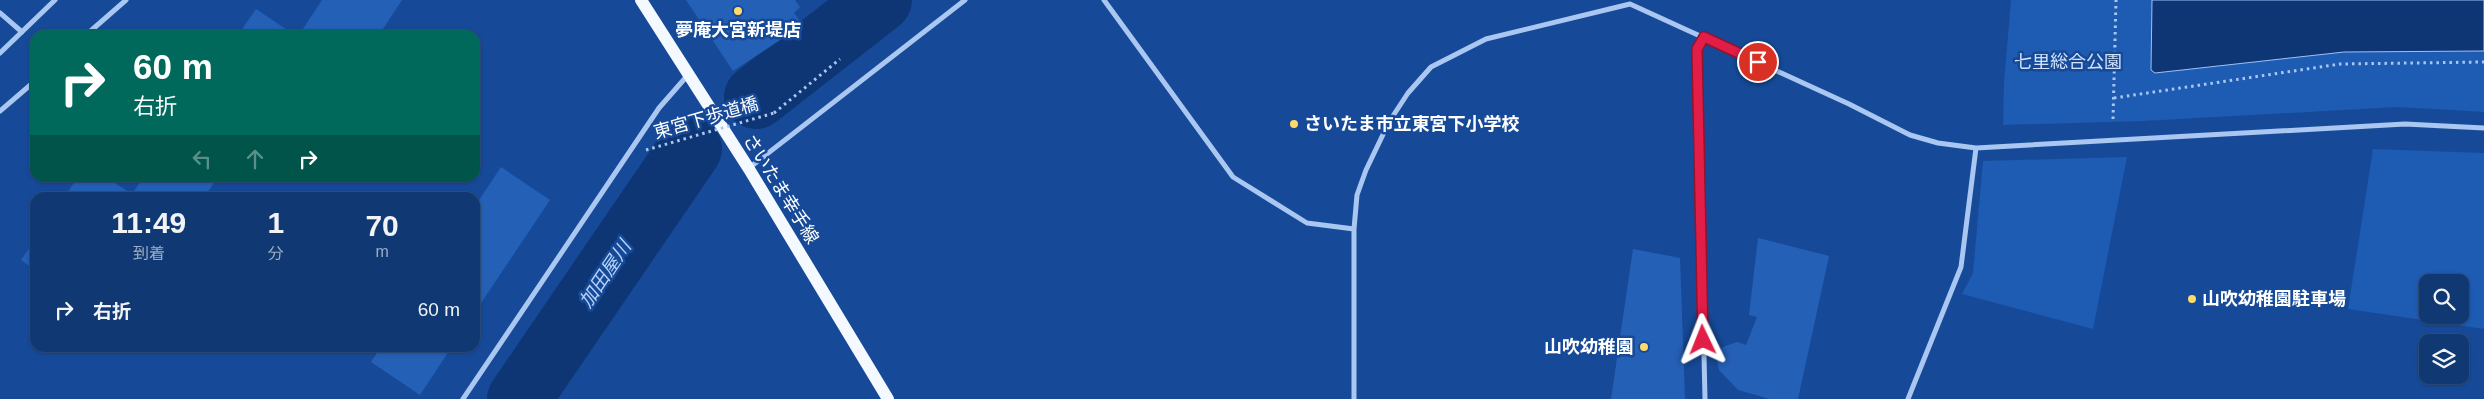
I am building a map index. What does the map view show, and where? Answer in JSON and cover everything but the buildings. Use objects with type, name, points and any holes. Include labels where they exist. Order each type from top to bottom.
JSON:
[{"type":"main road","name":"さいたま幸手線","points":[[641,0],[749,169],[888,399]]},
{"type":"street","points":[[0,54],[55,0]]},
{"type":"street","points":[[92,30],[126,0]]},
{"type":"street","points":[[749,169],[965,0]]},
{"type":"street","points":[[1104,0],[1233,177],[1307,223],[1354,229]]},
{"type":"street","points":[[1354,399],[1354,229],[1357,195],[1366,170],[1389,122],[1408,93],[1431,67],[1486,39],[1630,4],[1848,104],[1910,135],[1938,143],[1976,148],[2405,124],[2484,128]]},
{"type":"street","points":[[0,13],[22,32]]},
{"type":"street","points":[[1704,37],[1697,49],[1705,399]]},
{"type":"street","points":[[464,399],[659,108],[688,75]]},
{"type":"street","points":[[0,112],[30,85]]},
{"type":"street","points":[[1908,399],[1961,267],[1976,148]]},
{"type":"path","points":[[2113,141],[2116,0]]},
{"type":"path","name":"東宮下歩道橋","points":[[646,150],[774,113],[840,59]]},
{"type":"path","points":[[2114,98],[2340,64],[2484,62]]},
{"type":"green space","name":"七里総合公園","points":[[2011,0],[2484,0],[2484,112],[2398,107],[2143,121],[2003,125],[2004,82]]},
{"type":"green space","points":[[2373,149],[2484,153],[2484,329],[2450,324],[2469,324],[2469,274],[2419,274],[2419,319],[2348,309]]},
{"type":"green space","points":[[2127,157],[2093,329],[1962,294],[1973,273],[1983,161]]},
{"type":"shaded area","points":[[2152,0],[2484,0],[2484,51],[2344,52],[2155,73],[2151,70]]},
{"type":"waterway","name":"加田屋川","points":[[756,97],[880,0]]},
{"type":"waterway","name":"加田屋川","points":[[519,399],[690,149]]},
{"type":"place","name":"夢庵大宮新堤店","points":[[738,11]]},
{"type":"place","name":"さいたま市立東宮下小学校","points":[[1294,124]]},
{"type":"place","name":"山吹幼稚園駐車場","points":[[2192,299]]},
{"type":"place","name":"山吹幼稚園","points":[[1644,347]]},
{"type":"route","points":[[1703,340],[1697,49],[1704,37],[1758,62]]}]
